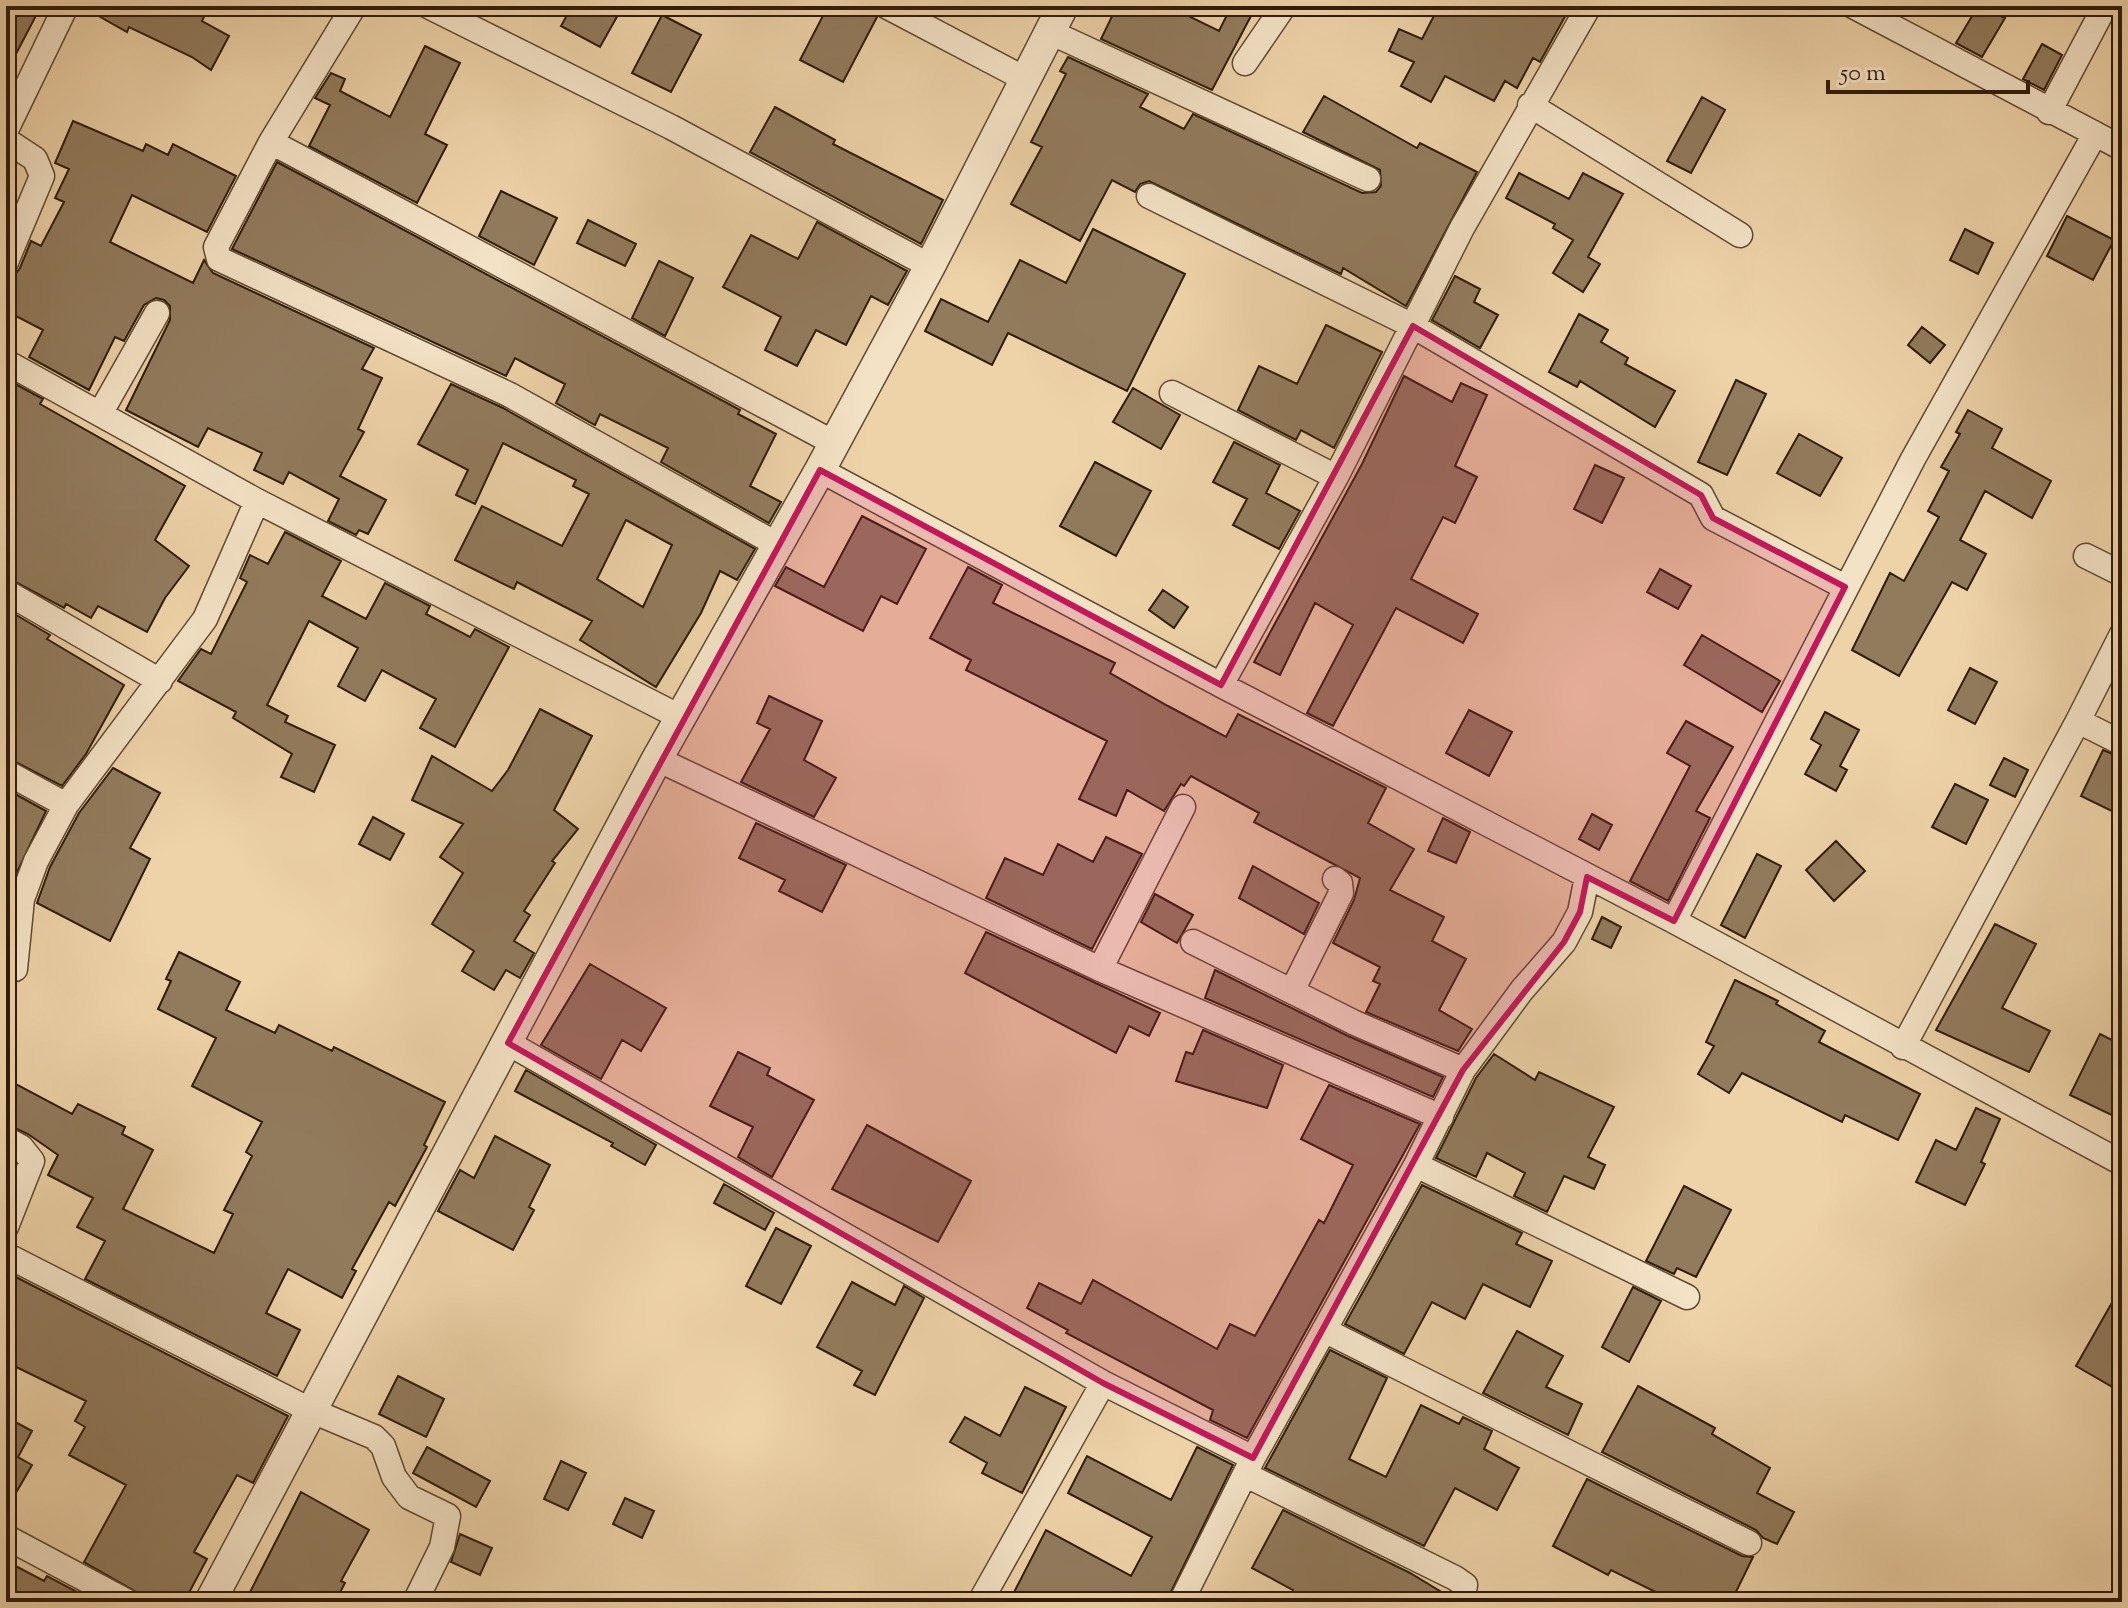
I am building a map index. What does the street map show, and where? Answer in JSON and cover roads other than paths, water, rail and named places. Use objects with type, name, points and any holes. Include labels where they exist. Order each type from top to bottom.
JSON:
[{"type":"street","points":[[6,130],[66,6]]},
{"type":"street","points":[[354,6],[271,142],[216,247],[219,259],[510,395],[778,545]]},
{"type":"street","points":[[428,6],[671,127],[930,266]]},
{"type":"street","points":[[886,6],[1025,79]]},
{"type":"street","points":[[1245,63],[1284,6]]},
{"type":"street","points":[[1221,685],[1336,477],[1462,228],[1589,6]]},
{"type":"street","points":[[1853,6],[2122,148]]},
{"type":"street","points":[[2049,112],[2105,6]]},
{"type":"street","points":[[210,1602],[657,759],[820,470],[930,266],[1057,19],[1368,179]]},
{"type":"street","points":[[1530,105],[1740,235]]},
{"type":"street","points":[[1674,921],[1845,587],[2095,134]]},
{"type":"street","points":[[6,140],[35,159],[42,176],[6,262]]},
{"type":"street","points":[[271,142],[834,443]]},
{"type":"street","points":[[1149,196],[1413,326],[1701,495],[1713,518],[1845,587]]},
{"type":"street","points":[[101,412],[157,313]]},
{"type":"street","points":[[6,362],[257,501],[680,717]]},
{"type":"street","points":[[1172,393],[1336,477]]},
{"type":"street","points":[[820,470],[1221,685],[1674,921],[2122,1163]]},
{"type":"street","points":[[15,969],[22,899],[36,861],[66,805],[205,619],[257,501]]},
{"type":"street","points":[[2086,556],[2122,574]]},
{"type":"street","points":[[6,592],[160,681]]},
{"type":"street","points":[[1903,1047],[2122,634]]},
{"type":"street","points":[[2078,721],[2122,743]]},
{"type":"street","points":[[657,759],[1100,969],[1441,1117]]},
{"type":"street","points":[[6,772],[66,805]]},
{"type":"street","points":[[1100,969],[1183,807]]},
{"type":"street","points":[[1181,1602],[1250,1466],[1416,1165],[1463,1070],[1522,990],[1564,942],[1580,912],[1587,877]]},
{"type":"street","points":[[1292,991],[1341,893],[1340,883],[1335,879]]},
{"type":"street","points":[[1193,942],[1463,1070]]},
{"type":"street","points":[[508,1043],[1103,1383],[1455,1578],[1465,1585],[1462,1602]]},
{"type":"street","points":[[6,1139],[21,1147],[32,1161],[6,1227]]},
{"type":"street","points":[[1416,1165],[1687,1297]]},
{"type":"street","points":[[6,1255],[310,1410],[374,1437],[383,1446],[394,1477],[409,1497],[448,1516],[442,1547],[415,1602]]},
{"type":"street","points":[[1324,1330],[1749,1543]]},
{"type":"street","points":[[980,1602],[1103,1383]]},
{"type":"street","points":[[6,1537],[128,1602]]}]
